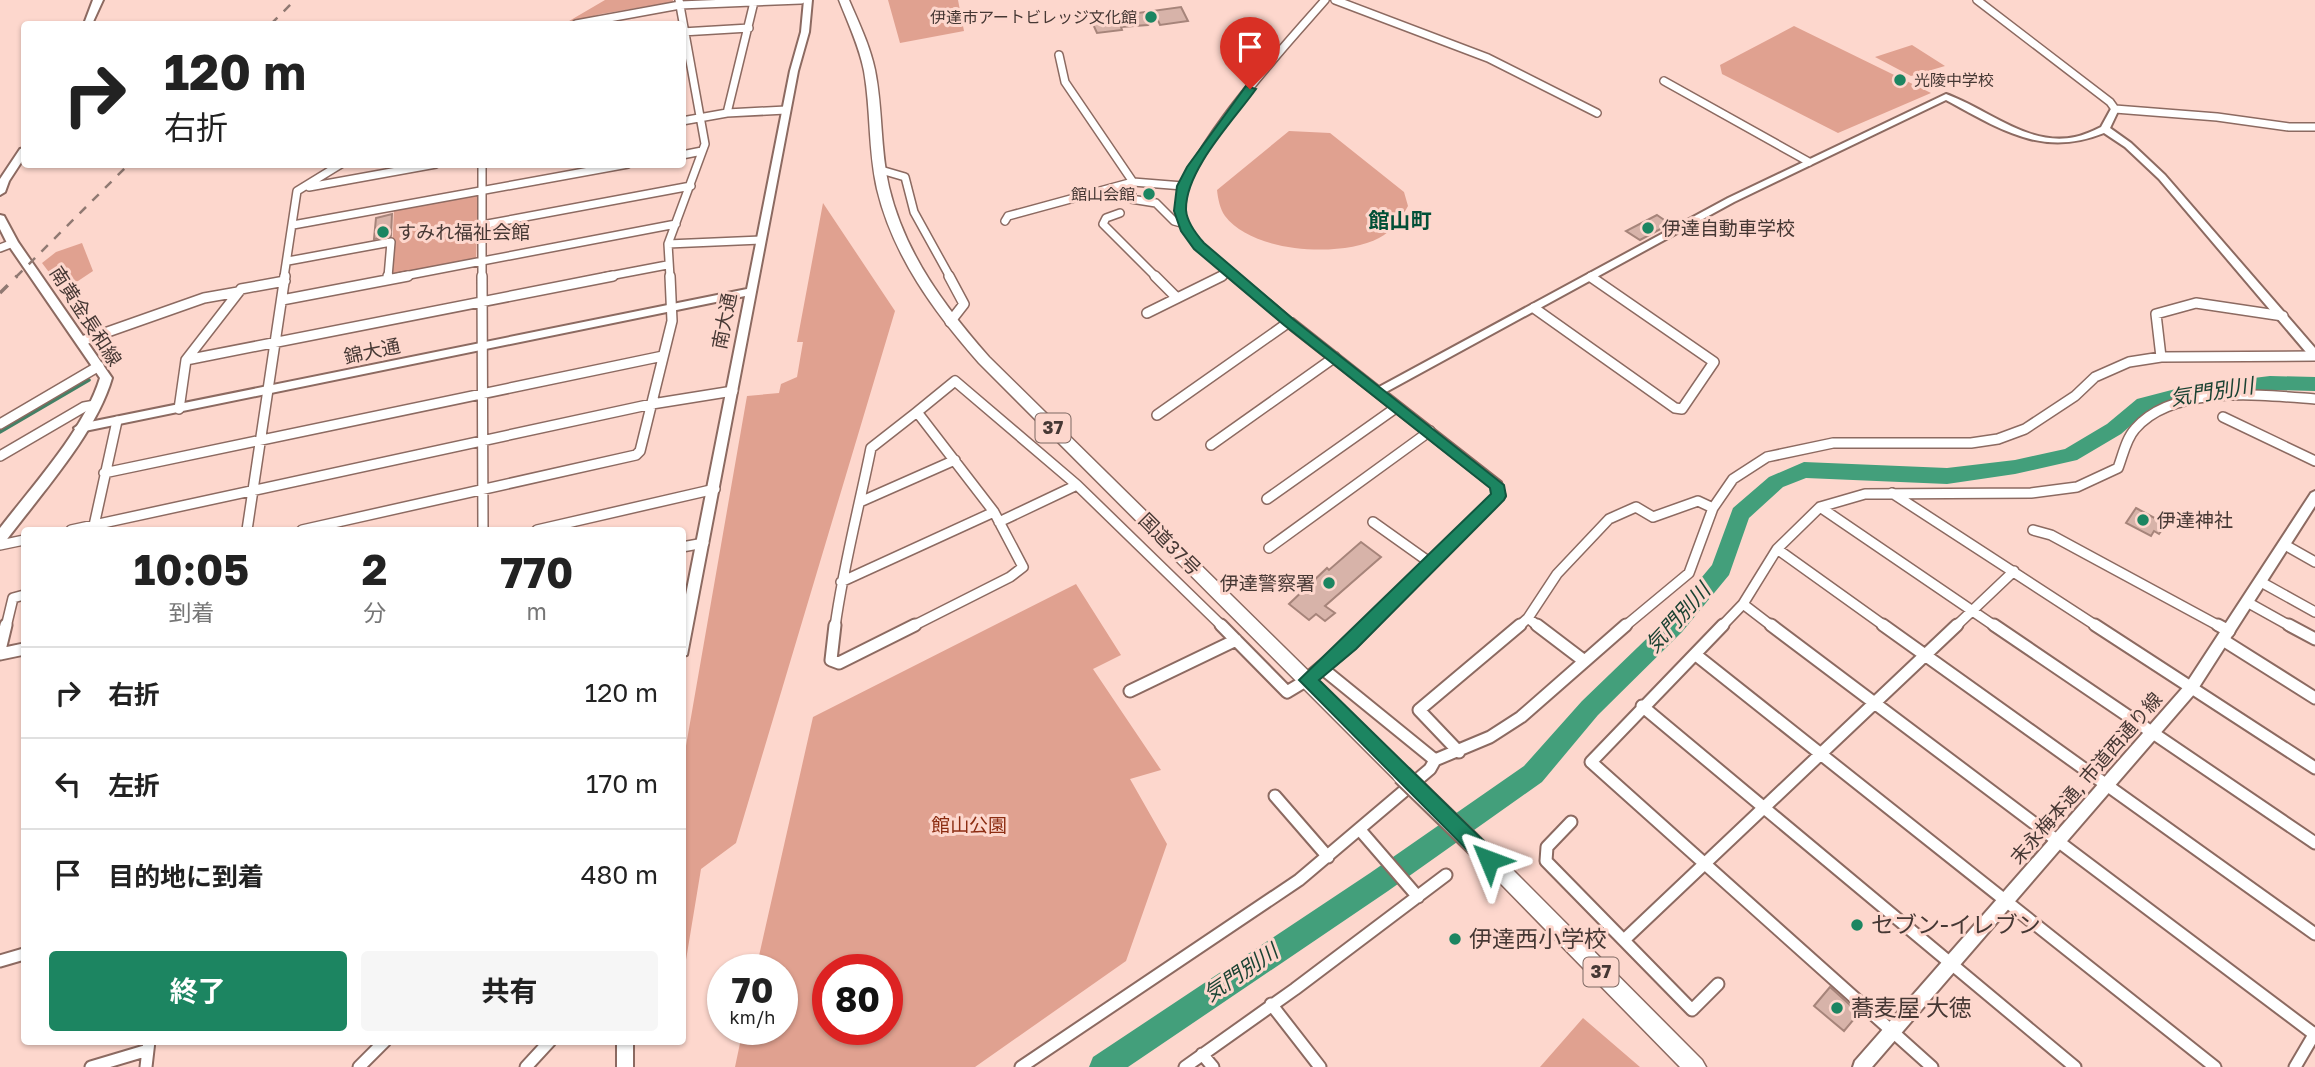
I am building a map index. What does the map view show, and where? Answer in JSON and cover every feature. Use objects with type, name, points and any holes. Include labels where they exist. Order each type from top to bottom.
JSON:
[{"type":"highway","name":"国道37号","points":[[844,0],[866,56],[883,187],[900,238],[928,291],[950,322],[985,360],[1695,1067]]},
{"type":"main road","points":[[89,21],[98,0]]},
{"type":"main road","points":[[0,192],[21,155]]},
{"type":"main road","name":"南黄金長和線","points":[[0,218],[13,243],[106,378],[105,388],[80,428],[0,538]]},
{"type":"street","points":[[583,21],[679,2],[802,0]]},
{"type":"street","name":"南大通","points":[[687,605],[715,489],[786,110],[806,32],[808,0]]},
{"type":"street","points":[[917,412],[996,517],[1023,567],[1010,577],[839,663],[831,660],[841,582],[871,448],[955,381],[1077,485],[1287,692],[1323,669],[1432,564],[1499,496],[1497,485],[1289,322],[1199,246],[1180,211],[1184,186],[1193,167],[1262,72],[1325,0]]},
{"type":"street","points":[[1335,0],[1488,58],[1597,113]]},
{"type":"street","points":[[1977,0],[2115,108],[2217,117],[2289,127],[2315,127]]},
{"type":"street","points":[[679,2],[682,21]]},
{"type":"street","points":[[727,113],[754,2]]},
{"type":"street","points":[[686,32],[749,28]]},
{"type":"street","points":[[1059,55],[1065,82],[1133,181]]},
{"type":"street","points":[[315,527],[636,455],[640,451],[672,321],[668,244],[705,144],[695,87],[686,59]]},
{"type":"street","points":[[1664,81],[1809,162]]},
{"type":"street","points":[[686,88],[695,87]]},
{"type":"street","points":[[1378,392],[1649,243],[1809,162],[1946,97],[2024,134],[2049,141],[2072,141],[2105,130],[2115,108]]},
{"type":"street","points":[[686,120],[727,113],[786,110]]},
{"type":"street","points":[[2105,130],[2128,145],[2162,177],[2315,356]]},
{"type":"street","points":[[686,154],[702,151]]},
{"type":"street","points":[[247,527],[298,191],[334,168]]},
{"type":"street","points":[[302,188],[414,168]]},
{"type":"street","points":[[482,168],[483,527]]},
{"type":"street","points":[[293,225],[606,168]]},
{"type":"street","points":[[881,170],[905,177],[914,212],[964,304],[950,322]]},
{"type":"street","points":[[1005,221],[1008,216],[1038,206],[1133,181],[1184,186]]},
{"type":"street","points":[[482,225],[691,186]]},
{"type":"street","points":[[1132,194],[1131,199],[1156,203],[1174,221],[1185,224]]},
{"type":"street","points":[[1120,213],[1106,218],[1103,224],[1133,257],[1177,298]]},
{"type":"street","points":[[282,300],[676,224]]},
{"type":"street","points":[[668,244],[761,240]]},
{"type":"street","points":[[288,261],[391,242],[388,279]]},
{"type":"street","points":[[0,248],[13,243]]},
{"type":"street","points":[[186,360],[667,265]]},
{"type":"street","points":[[1147,313],[1230,272]]},
{"type":"street","points":[[1534,308],[1675,408],[1682,409],[1714,362],[1591,277]]},
{"type":"street","points":[[179,409],[186,360],[238,292],[241,289],[285,281]]},
{"type":"street","name":"錦大通","points":[[80,428],[752,291]]},
{"type":"street","points":[[82,341],[204,298],[238,292]]},
{"type":"street","points":[[2161,357],[2156,314],[2196,303],[2283,316]]},
{"type":"street","points":[[1157,415],[1289,322]]},
{"type":"street","points":[[104,473],[663,356]]},
{"type":"street","points":[[1021,1067],[1328,858],[1363,832],[1430,769],[1435,760],[1490,737],[1521,717],[1583,660],[1689,573],[1713,508],[1733,479],[1767,457],[1833,443],[1971,443],[1997,439],[2025,429],[2075,396],[2095,377],[2129,362],[2161,357],[2315,356]]},
{"type":"street","points":[[1211,445],[1335,357]]},
{"type":"street","points":[[0,424],[99,366]]},
{"type":"street","points":[[97,527],[483,440],[652,404],[733,391]]},
{"type":"street","points":[[1932,1067],[1626,797],[1591,762],[1743,604],[1777,549],[1820,507],[1842,499],[1892,493],[2031,493],[2077,486],[2118,468],[2136,428],[2175,405],[2202,398],[2234,395],[2315,399]]},
{"type":"street","points":[[0,456],[84,407],[95,405]]},
{"type":"street","points":[[1268,499],[1397,407]]},
{"type":"street","points":[[2222,417],[2315,461]]},
{"type":"street","points":[[93,527],[117,421]]},
{"type":"street","points":[[1269,548],[1430,431]]},
{"type":"street","points":[[860,502],[955,460]]},
{"type":"street","points":[[841,582],[1077,485]]},
{"type":"street","points":[[550,527],[715,489]]},
{"type":"street","points":[[1892,493],[2315,768]]},
{"type":"street","name":"末永梅本通, 市道西通り線","points":[[1861,1067],[2191,688],[2315,496]]},
{"type":"street","points":[[1459,752],[1419,710],[1528,618],[1557,574],[1609,519],[1636,508],[1653,517],[1698,501],[1713,508]]},
{"type":"street","points":[[1820,507],[2315,843]]},
{"type":"street","points":[[1373,522],[1432,564]]},
{"type":"street","points":[[2033,530],[2051,535],[2226,635],[2315,698]]},
{"type":"street","points":[[0,545],[21,541]]},
{"type":"street","points":[[686,546],[704,543]]},
{"type":"street","points":[[2285,545],[2315,562]]},
{"type":"street","points":[[1777,549],[2315,933]]},
{"type":"street","points":[[1624,940],[2014,571]]},
{"type":"street","points":[[2260,582],[2315,612]]},
{"type":"street","points":[[21,596],[13,597],[3,626],[0,652],[21,649]]},
{"type":"street","points":[[2248,602],[2315,639]]},
{"type":"street","points":[[1743,604],[2315,1034],[2295,1067]]},
{"type":"street","points":[[1528,618],[1583,660]]},
{"type":"street","points":[[1130,691],[1236,640]]},
{"type":"street","points":[[1696,655],[2215,1067]]},
{"type":"street","points":[[1323,669],[1435,760]]},
{"type":"street","points":[[1643,706],[2075,1067]]},
{"type":"street","points":[[1275,796],[1328,858]]},
{"type":"street","points":[[1571,822],[1547,847],[1546,861],[1692,1010],[1718,985]]},
{"type":"street","points":[[1363,832],[1414,891]]},
{"type":"street","points":[[1185,1067],[1271,1004],[1414,891],[1446,875]]},
{"type":"street","points":[[0,961],[21,955]]},
{"type":"street","points":[[1271,1004],[1320,1067]]},
{"type":"street","points":[[91,1067],[149,1045],[146,1067]]},
{"type":"street","points":[[359,1067],[381,1045]]},
{"type":"street","points":[[526,1067],[546,1045]]},
{"type":"street","points":[[625,1045],[625,1067]]},
{"type":"street","points":[[1202,1054],[1213,1067]]},
{"type":"green space","points":[[605,0],[673,0],[673,2],[569,21]]},
{"type":"green space","points":[[888,0],[958,0],[964,31],[900,43]]},
{"type":"green space","points":[[1794,26],[1931,93],[1838,133],[1722,74],[1720,65]]},
{"type":"green space","points":[[1912,45],[1945,66],[1911,76],[1875,57]]},
{"type":"green space","points":[[1289,131],[1330,133],[1404,192],[1408,206],[1396,224],[1379,238],[1363,244],[1321,250],[1276,244],[1256,238],[1238,228],[1223,213],[1217,190]]},
{"type":"green space","points":[[478,195],[476,261],[391,277],[394,209]]},
{"type":"green space","points":[[823,203],[895,311],[736,843],[701,869],[686,960],[686,746],[747,396],[779,393],[781,384],[797,377],[803,342],[797,342]]},
{"type":"green space","points":[[82,243],[93,271],[72,285],[61,288],[42,263],[56,252]]},
{"type":"green space","name":"館山公園","points":[[1076,584],[1121,655],[1093,669],[1161,770],[1130,779],[1167,844],[1126,961],[975,1067],[735,1067],[740,1045],[798,1045],[798,954],[759,954],[813,717]]},
{"type":"green space","points":[[1583,1018],[1640,1067],[1540,1067]]},
{"type":"building","name":"伊達市アートビレッジ文化館","points":[[1181,7],[1188,21],[1160,25],[1157,18],[1148,25],[1121,27],[1122,30],[1097,33],[1092,22],[1117,19],[1116,16]]},
{"type":"building","name":"すみれ福祉会館","points":[[392,214],[391,236],[374,239],[376,218]]},
{"type":"building","name":"伊達自動車学校","points":[[1657,215],[1670,224],[1640,240],[1626,231]]},
{"type":"building","name":"伊達神社","points":[[2136,508],[2166,524],[2159,534],[2154,531],[2151,536],[2126,523]]},
{"type":"building","name":"伊達警察署","points":[[1361,542],[1381,557],[1325,606],[1335,613],[1325,621],[1316,614],[1309,620],[1289,604],[1327,568],[1329,570]]},
{"type":"building","name":"蕎麦屋 大徳","points":[[1830,987],[1859,1013],[1844,1031],[1814,1006]]},
{"type":"waterway","points":[[0,432],[89,380]]},
{"type":"waterway","name":"気門別川","points":[[1103,1067],[1379,882],[1533,774],[1590,708],[1674,626],[1721,569],[1740,514],[1776,482],[1804,470],[1947,476],[2015,467],[2070,455],[2114,429],[2144,404],[2187,393],[2270,383],[2315,384]]},
{"type":"railway","points":[[274,21],[295,0]]},
{"type":"railway","points":[[0,293],[125,168]]},
{"type":"place","name":"伊達市アートビレッジ文化館","points":[[1151,17]]},
{"type":"place","name":"光陵中学校","points":[[1900,80]]},
{"type":"place","name":"館山会館","points":[[1149,194]]},
{"type":"place","name":"伊達自動車学校","points":[[1648,228]]},
{"type":"place","name":"すみれ福祉会館","points":[[383,232]]},
{"type":"place","name":"伊達神社","points":[[2143,520]]},
{"type":"place","name":"伊達警察署","points":[[1329,583]]},
{"type":"place","name":"セブン-イレブン","points":[[1857,925]]},
{"type":"place","name":"伊達西小学校","points":[[1455,939]]},
{"type":"place","name":"蕎麦屋 大徳","points":[[1837,1008]]},
{"type":"district","name":"館山町","points":[[1400,221]]},
{"type":"route","points":[[1250,89],[1193,167],[1184,186],[1180,211],[1187,231],[1199,246],[1289,322],[1497,485],[1499,496],[1350,644],[1307,680],[1489,860]]}]
